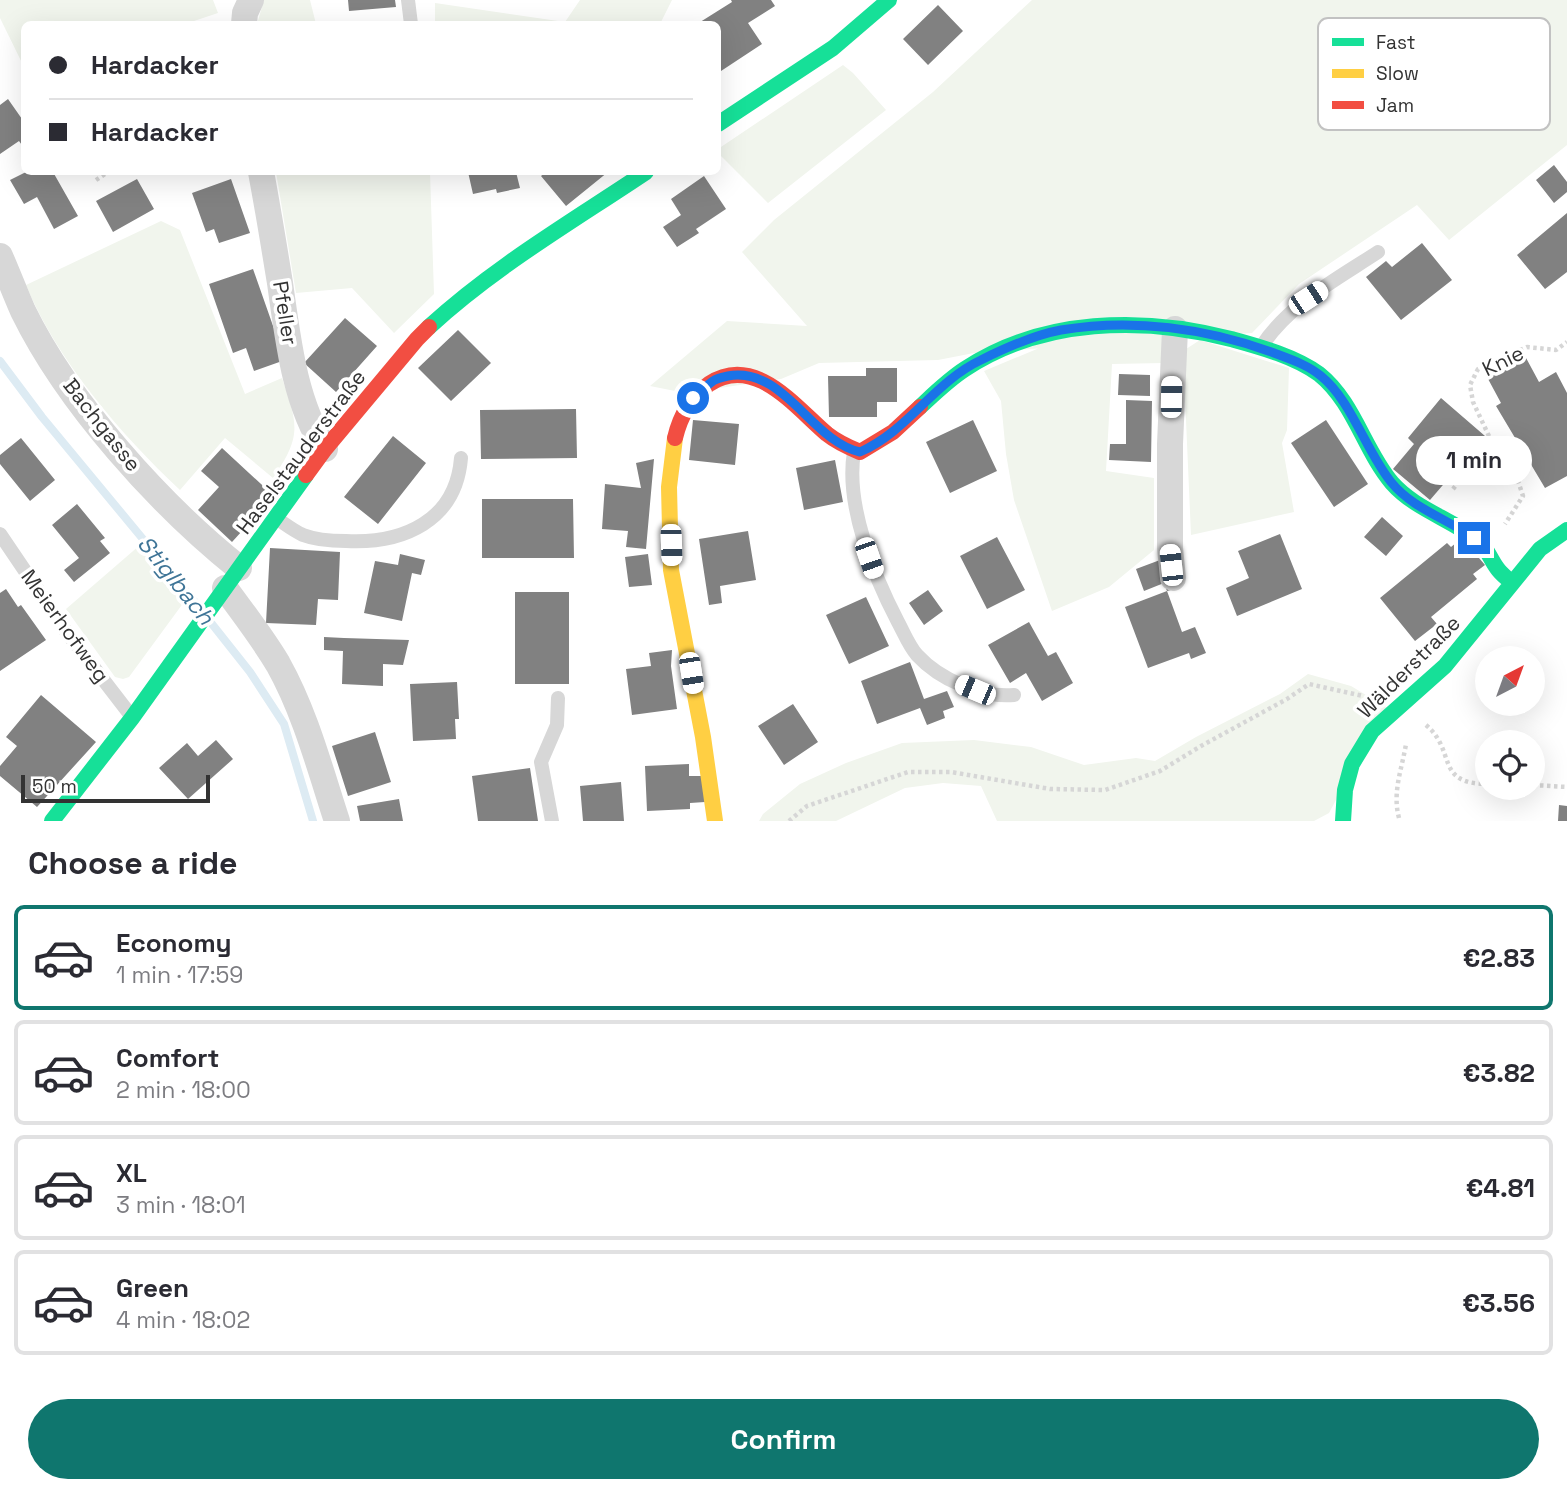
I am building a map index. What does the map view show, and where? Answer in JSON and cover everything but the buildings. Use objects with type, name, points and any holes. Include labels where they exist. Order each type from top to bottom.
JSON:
[{"type":"street","points":[[721,122],[833,48],[855,32],[889,0]]},
{"type":"street","name":"Pfeller","points":[[261,175],[299,388],[316,434],[325,449]]},
{"type":"street","name":"Haselstauderstraße","points":[[52,821],[181,661],[194,631],[275,517],[325,449],[416,339],[450,308],[501,269],[642,175]]},
{"type":"street","name":"Bachgasse","points":[[0,256],[23,311],[70,387],[132,466],[196,530],[225,588],[260,634],[300,712],[337,821]]},
{"type":"street","points":[[715,821],[712,787],[684,626],[671,571],[669,493],[672,448],[677,425],[693,398],[715,379],[738,374],[758,379],[777,391],[836,440],[860,452],[889,436],[961,371],[1016,345],[1058,331],[1098,326],[1207,332],[1294,360],[1321,376],[1336,392],[1376,462],[1392,483],[1416,505],[1487,546],[1498,569],[1512,583]]},
{"type":"street","points":[[1173,578],[1170,548],[1170,444],[1175,329]]},
{"type":"street","name":"Wälderstraße","points":[[1343,821],[1345,790],[1352,764],[1372,731],[1445,666],[1540,549],[1567,530]]},
{"type":"lane","points":[[408,0],[411,21]]},
{"type":"lane","points":[[1261,348],[1277,327],[1308,298],[1378,252]]},
{"type":"lane","points":[[855,451],[852,489],[869,558],[877,581],[914,653],[932,670],[953,680],[1000,696],[1014,695]]},
{"type":"lane","points":[[275,517],[303,535],[328,540],[355,542],[393,539],[419,528],[446,505],[460,476],[461,458]]},
{"type":"lane","name":"Meierhofweg","points":[[0,534],[130,727]]},
{"type":"lane","points":[[552,821],[541,762],[556,725],[558,698]]},
{"type":"path","points":[[96,180],[104,175]]},
{"type":"path","name":"Knie","points":[[1487,546],[1513,514],[1523,496],[1516,475],[1495,449],[1473,402],[1470,385],[1478,369],[1527,347],[1556,350],[1567,342]]},
{"type":"path","points":[[1435,516],[1467,472],[1488,450],[1495,449]]},
{"type":"path","points":[[789,821],[807,806],[908,772],[951,772],[1050,789],[1105,790],[1160,771],[1309,684],[1377,701],[1389,694],[1399,706]]},
{"type":"path","points":[[1433,731],[1440,739],[1453,774],[1464,782],[1475,783]]},
{"type":"path","points":[[1399,818],[1397,788],[1406,738]]},
{"type":"path","points":[[1545,786],[1567,787]]},
{"type":"shaded area","points":[[0,0],[213,0],[218,13],[194,21],[21,21],[21,61],[0,18]]},
{"type":"shaded area","points":[[264,0],[310,0],[315,21],[258,21]]},
{"type":"shaded area","points":[[580,0],[672,0],[662,21],[566,21]]},
{"type":"shaded area","points":[[1032,0],[1567,0],[1567,145],[1449,240],[1417,205],[1299,284],[1252,333],[974,353],[938,360],[819,363],[781,379],[685,393],[650,386],[727,321],[807,326],[742,252],[774,220],[933,92]]},
{"type":"shaded area","points":[[435,3],[558,21],[435,21]]},
{"type":"shaded area","points":[[843,65],[886,110],[768,203],[721,156],[721,147]]},
{"type":"shaded area","points":[[276,175],[430,175],[434,294],[394,333],[352,288],[296,293]]},
{"type":"shaded area","points":[[161,221],[180,230],[245,394],[282,378],[294,419],[294,430],[289,451],[273,478],[225,438],[180,490],[136,446],[92,395],[55,341],[26,285]]},
{"type":"shaded area","points":[[1165,337],[1164,363],[1112,364],[1106,471],[1154,478],[1154,550],[1109,587],[1052,611],[1014,500],[1001,401],[984,371],[1056,341]]},
{"type":"shaded area","points":[[1200,340],[1289,368],[1287,430],[1282,443],[1294,512],[1191,535],[1183,351]]},
{"type":"shaded area","points":[[140,545],[184,602],[129,677],[123,679],[115,677],[66,609]]},
{"type":"shaded area","points":[[1308,674],[1351,686],[1386,707],[1329,813],[1314,821],[997,821],[981,786],[943,783],[905,788],[836,821],[759,821],[763,814],[800,784],[846,763],[902,743],[974,740],[1031,747],[1084,765],[1136,758],[1155,761],[1280,694]]},
{"type":"waterway","name":"Stiglbach","points":[[0,361],[42,417],[200,608]]},
{"type":"waterway","name":"Stiglbach","points":[[212,624],[250,672],[284,724],[313,821]]},
{"type":"traffic: fast","points":[[721,122],[833,48],[889,0]]},
{"type":"traffic: fast","points":[[429,327],[480,284],[641,175]]},
{"type":"traffic: fast","points":[[920,407],[959,373],[995,352],[1060,331],[1094,326],[1163,327],[1253,345],[1288,357],[1319,374],[1331,385],[1392,483],[1411,500],[1480,542],[1499,570],[1512,583]]},
{"type":"traffic: fast","points":[[52,821],[132,718],[306,475]]},
{"type":"traffic: fast","points":[[1343,821],[1345,790],[1352,764],[1372,731],[1445,666],[1540,549],[1567,530]]},
{"type":"traffic: slow","points":[[675,438],[669,487],[671,570],[703,737],[715,821]]},
{"type":"traffic: jam","points":[[306,475],[429,327]]},
{"type":"traffic: jam","points":[[675,438],[683,415],[692,401],[709,384],[726,376],[742,375],[758,379],[774,388],[831,437],[860,452],[893,432],[920,407]]},
{"type":"route","points":[[693,398],[715,379],[738,374],[758,379],[777,391],[836,440],[860,452],[889,436],[961,371],[1016,345],[1058,331],[1098,326],[1207,332],[1233,338],[1294,360],[1321,376],[1336,392],[1376,462],[1392,483],[1416,505],[1474,538]]}]
